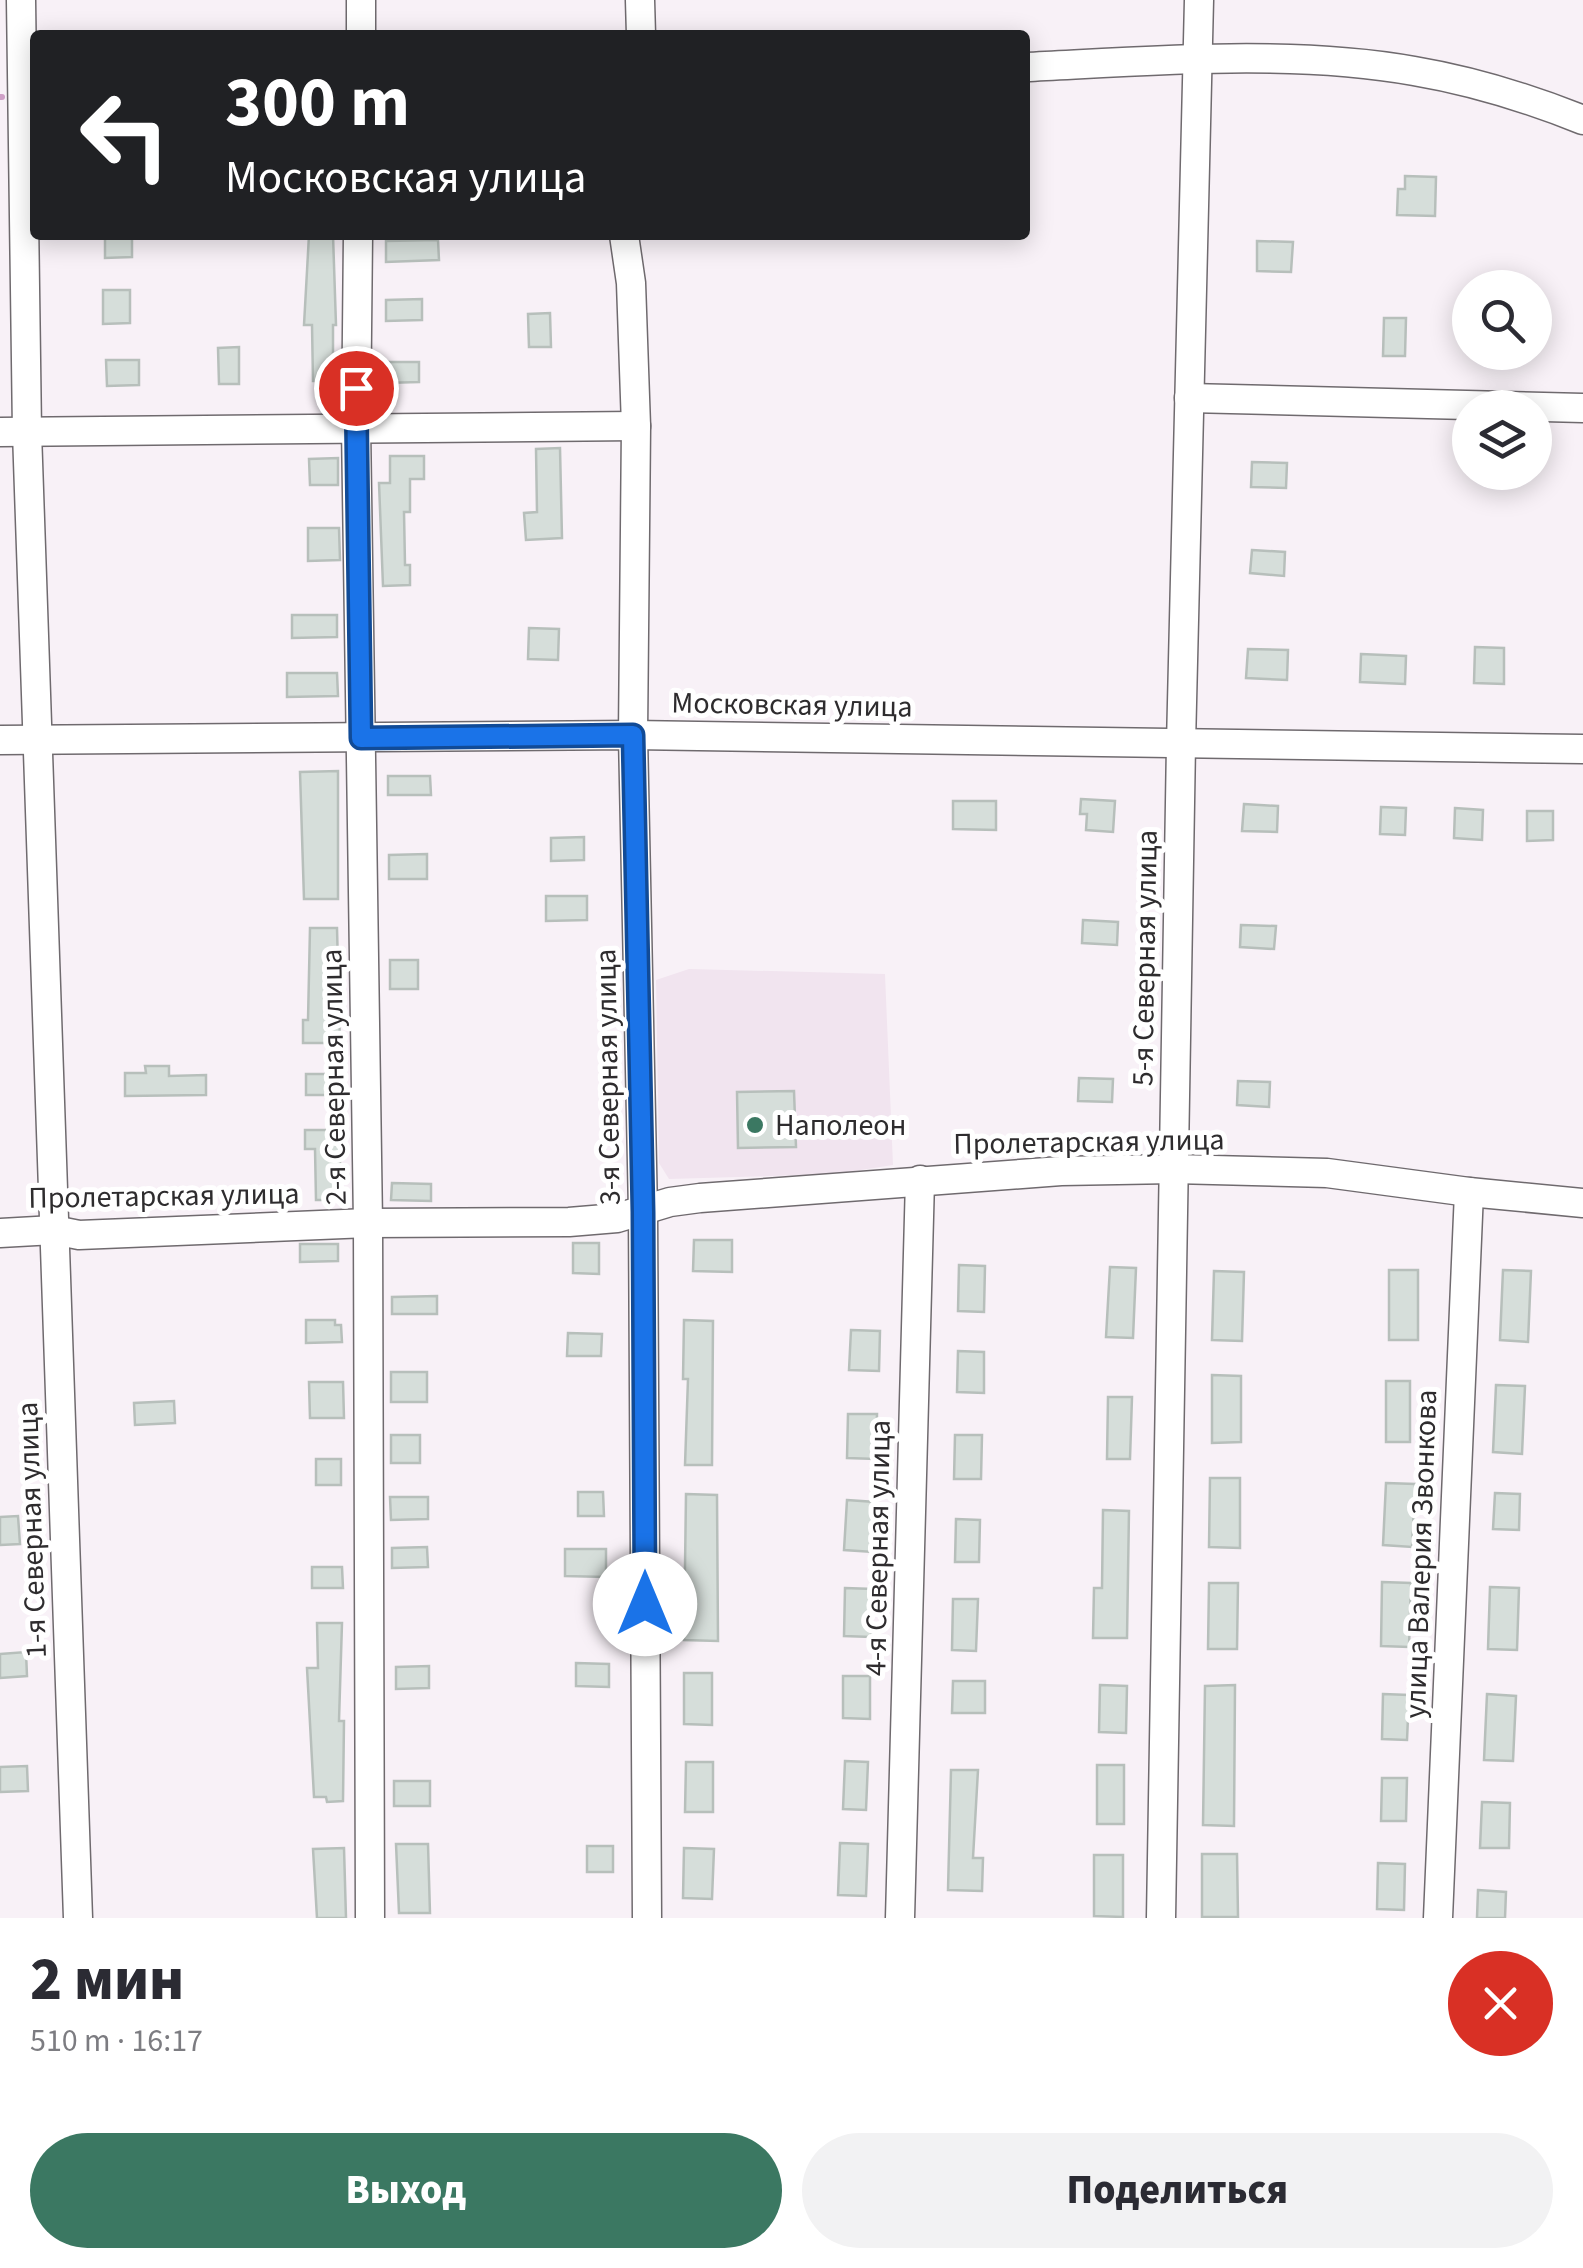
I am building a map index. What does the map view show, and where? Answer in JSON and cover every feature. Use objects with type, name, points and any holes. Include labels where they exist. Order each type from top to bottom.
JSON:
[{"type":"street","name":"1-я Северная улица","points":[[21,0],[13,432],[39,740],[78,1918]]},
{"type":"street","points":[[360,30],[361,0]]},
{"type":"street","points":[[640,0],[641,30]]},
{"type":"street","name":"5-я Северная улица","points":[[1161,1918],[1180,744],[1200,0]]},
{"type":"street","points":[[1030,67],[1198,59],[1350,63],[1412,70],[1524,97],[1583,120]]},
{"type":"street","name":"2-я Северная улица","points":[[358,240],[356,426],[368,1223],[370,1918]]},
{"type":"street","name":"3-я Северная улица","points":[[625,240],[631,283],[636,426],[633,735],[643,1212],[647,1918]]},
{"type":"street","points":[[1190,398],[1583,408]]},
{"type":"street","points":[[13,432],[636,426]]},
{"type":"street","name":"Московская улица","points":[[0,740],[633,735],[1583,749]]},
{"type":"street","name":"Пролетарская улица","points":[[0,1232],[54,1230],[79,1236],[368,1223],[569,1222],[618,1218],[670,1202],[700,1198],[1062,1171],[1327,1173],[1583,1203]]},
{"type":"street","name":"4-я Северная улица","points":[[900,1918],[920,1180]]},
{"type":"street","name":"улица Валерия Звонкова","points":[[1438,1918],[1469,1192]]},
{"type":"shaded area","points":[[689,969],[885,974],[893,1165],[835,1174],[669,1179],[659,1163],[656,980]]},
{"type":"building","points":[[1405,176],[1436,177],[1435,216],[1397,215],[1398,189],[1405,189]]},
{"type":"building","points":[[105,240],[132,240],[132,257],[105,258]]},
{"type":"building","points":[[309,240],[333,240],[333,381],[313,381],[312,325],[304,325]]},
{"type":"building","points":[[438,240],[439,260],[386,262],[386,241]]},
{"type":"building","points":[[1257,241],[1293,242],[1291,272],[1257,271]]},
{"type":"building","points":[[103,290],[130,290],[130,323],[103,324]]},
{"type":"building","points":[[422,299],[422,320],[386,321],[386,300]]},
{"type":"building","points":[[550,313],[551,347],[529,347],[528,314]]},
{"type":"building","points":[[1384,318],[1406,318],[1405,356],[1383,356]]},
{"type":"building","points":[[239,347],[239,384],[219,384],[218,348]]},
{"type":"building","points":[[106,360],[139,360],[139,385],[107,386]]},
{"type":"building","points":[[383,362],[419,362],[419,382],[384,383]]},
{"type":"building","points":[[560,448],[562,538],[526,540],[524,513],[537,512],[536,449]]},
{"type":"building","points":[[390,456],[424,456],[424,479],[410,479],[410,512],[404,512],[405,565],[410,565],[410,585],[383,586],[379,483],[390,483]]},
{"type":"building","points":[[338,458],[338,485],[310,485],[309,459]]},
{"type":"building","points":[[1252,462],[1287,463],[1286,488],[1251,487]]},
{"type":"building","points":[[308,528],[339,528],[340,560],[308,561]]},
{"type":"building","points":[[1252,550],[1285,552],[1284,576],[1250,573]]},
{"type":"building","points":[[292,615],[337,615],[337,637],[292,638]]},
{"type":"building","points":[[529,628],[559,629],[558,660],[528,659]]},
{"type":"building","points":[[1475,647],[1504,648],[1504,684],[1474,683]]},
{"type":"building","points":[[1248,649],[1288,650],[1287,680],[1246,678]]},
{"type":"building","points":[[1361,654],[1406,656],[1405,684],[1360,682]]},
{"type":"building","points":[[287,673],[337,673],[338,696],[287,697]]},
{"type":"building","points":[[338,771],[338,899],[304,899],[300,772]]},
{"type":"building","points":[[388,776],[430,776],[431,795],[388,795]]},
{"type":"building","points":[[1081,799],[1115,801],[1113,832],[1086,830],[1087,814],[1080,814]]},
{"type":"building","points":[[953,801],[996,801],[996,830],[953,829]]},
{"type":"building","points":[[1244,804],[1278,806],[1277,832],[1242,831]]},
{"type":"building","points":[[1381,807],[1406,808],[1405,835],[1380,834]]},
{"type":"building","points":[[1455,808],[1483,810],[1482,840],[1454,838]]},
{"type":"building","points":[[1527,811],[1553,811],[1553,840],[1527,841]]},
{"type":"building","points":[[584,837],[584,860],[551,861],[551,838]]},
{"type":"building","points":[[427,854],[427,879],[389,879],[389,855]]},
{"type":"building","points":[[546,896],[587,896],[587,920],[546,921]]},
{"type":"building","points":[[1083,920],[1118,922],[1117,945],[1082,943]]},
{"type":"building","points":[[1241,925],[1276,926],[1274,949],[1240,947]]},
{"type":"building","points":[[310,928],[337,928],[340,1043],[303,1043],[303,1020],[308,1020]]},
{"type":"building","points":[[390,960],[418,960],[418,989],[390,989]]},
{"type":"building","points":[[145,1066],[169,1066],[169,1076],[206,1075],[206,1095],[125,1096],[125,1073],[146,1073]]},
{"type":"building","points":[[306,1074],[338,1074],[339,1095],[306,1095]]},
{"type":"building","points":[[1079,1078],[1113,1079],[1112,1102],[1078,1101]]},
{"type":"building","points":[[1238,1081],[1270,1082],[1269,1107],[1237,1105]]},
{"type":"building","points":[[794,1091],[796,1147],[738,1148],[737,1092]]},
{"type":"building","points":[[305,1130],[340,1130],[340,1200],[316,1200],[315,1149],[305,1149]]},
{"type":"building","points":[[392,1183],[431,1184],[431,1201],[391,1200]]},
{"type":"building","points":[[694,1240],[732,1240],[732,1272],[693,1271]]},
{"type":"building","points":[[573,1243],[599,1243],[599,1274],[573,1273]]},
{"type":"building","points":[[300,1244],[338,1244],[338,1261],[300,1262]]},
{"type":"building","points":[[959,1265],[985,1266],[984,1312],[958,1311]]},
{"type":"building","points":[[1110,1267],[1136,1268],[1133,1338],[1106,1337]]},
{"type":"building","points":[[1389,1270],[1418,1270],[1418,1340],[1389,1340]]},
{"type":"building","points":[[1503,1270],[1531,1271],[1528,1342],[1500,1340]]},
{"type":"building","points":[[1214,1271],[1244,1272],[1242,1341],[1212,1340]]},
{"type":"building","points":[[437,1296],[437,1314],[392,1314],[392,1297]]},
{"type":"building","points":[[306,1320],[335,1320],[335,1325],[341,1325],[342,1342],[306,1343]]},
{"type":"building","points":[[684,1320],[713,1321],[712,1465],[685,1465],[688,1379],[683,1379]]},
{"type":"building","points":[[851,1330],[880,1331],[879,1371],[849,1370]]},
{"type":"building","points":[[568,1333],[602,1334],[601,1356],[567,1356]]},
{"type":"building","points":[[958,1351],[984,1352],[984,1393],[957,1392]]},
{"type":"building","points":[[391,1372],[427,1372],[427,1402],[391,1402]]},
{"type":"building","points":[[1212,1375],[1241,1376],[1241,1442],[1212,1443]]},
{"type":"building","points":[[1386,1381],[1410,1381],[1410,1442],[1386,1442]]},
{"type":"building","points":[[309,1382],[343,1382],[344,1418],[310,1418]]},
{"type":"building","points":[[1496,1385],[1525,1386],[1522,1454],[1493,1452]]},
{"type":"building","points":[[1108,1397],[1132,1397],[1130,1459],[1107,1459]]},
{"type":"building","points":[[174,1401],[175,1423],[135,1425],[134,1403]]},
{"type":"building","points":[[848,1414],[877,1414],[876,1459],[847,1458]]},
{"type":"building","points":[[391,1435],[420,1435],[420,1463],[391,1463]]},
{"type":"building","points":[[955,1435],[982,1435],[981,1479],[954,1479]]},
{"type":"building","points":[[316,1459],[341,1459],[341,1485],[316,1485]]},
{"type":"building","points":[[1210,1478],[1240,1478],[1240,1548],[1209,1547]]},
{"type":"building","points":[[1386,1483],[1415,1484],[1412,1547],[1383,1545]]},
{"type":"building","points":[[578,1492],[603,1492],[604,1516],[578,1516]]},
{"type":"building","points":[[1495,1493],[1520,1494],[1519,1530],[1493,1529]]},
{"type":"building","points":[[686,1494],[717,1495],[718,1641],[684,1640]]},
{"type":"building","points":[[390,1497],[428,1497],[428,1519],[391,1520]]},
{"type":"building","points":[[847,1500],[875,1502],[873,1552],[844,1550]]},
{"type":"building","points":[[1103,1510],[1129,1511],[1127,1638],[1093,1638],[1094,1588],[1102,1588]]},
{"type":"building","points":[[18,1516],[20,1544],[0,1545],[0,1517]]},
{"type":"building","points":[[956,1519],[980,1520],[979,1562],[955,1562]]},
{"type":"building","points":[[427,1547],[428,1567],[392,1568],[392,1548]]},
{"type":"building","points":[[565,1549],[606,1549],[606,1577],[565,1576]]},
{"type":"building","points":[[312,1567],[342,1567],[343,1588],[312,1588]]},
{"type":"building","points":[[1382,1582],[1411,1583],[1409,1647],[1381,1646]]},
{"type":"building","points":[[1209,1583],[1238,1583],[1237,1649],[1208,1649]]},
{"type":"building","points":[[1490,1587],[1519,1588],[1517,1650],[1488,1649]]},
{"type":"building","points":[[845,1588],[873,1589],[871,1637],[844,1636]]},
{"type":"building","points":[[953,1599],[978,1599],[976,1651],[952,1650]]},
{"type":"building","points":[[317,1623],[342,1623],[339,1721],[344,1721],[343,1801],[327,1802],[326,1797],[314,1797],[307,1668],[318,1668]]},
{"type":"building","points":[[26,1652],[27,1676],[0,1678],[0,1654]]},
{"type":"building","points":[[576,1663],[609,1664],[609,1687],[576,1686]]},
{"type":"building","points":[[429,1666],[429,1688],[396,1689],[396,1667]]},
{"type":"building","points":[[684,1673],[712,1673],[712,1725],[684,1724]]},
{"type":"building","points":[[843,1676],[870,1676],[870,1719],[843,1718]]},
{"type":"building","points":[[953,1681],[985,1681],[985,1713],[952,1713]]},
{"type":"building","points":[[1100,1685],[1127,1686],[1126,1733],[1099,1732]]},
{"type":"building","points":[[1235,1685],[1234,1826],[1203,1825],[1205,1686]]},
{"type":"building","points":[[1383,1694],[1409,1695],[1407,1740],[1382,1739]]},
{"type":"building","points":[[1487,1694],[1516,1696],[1513,1761],[1484,1760]]},
{"type":"building","points":[[845,1761],[868,1762],[866,1810],[843,1809]]},
{"type":"building","points":[[686,1762],[713,1762],[713,1812],[685,1812]]},
{"type":"building","points":[[1097,1765],[1124,1765],[1124,1824],[1097,1824]]},
{"type":"building","points":[[27,1766],[28,1791],[0,1792],[0,1767]]},
{"type":"building","points":[[951,1770],[978,1770],[973,1858],[983,1858],[982,1891],[948,1890]]},
{"type":"building","points":[[1382,1778],[1407,1778],[1406,1821],[1381,1821]]},
{"type":"building","points":[[394,1781],[430,1781],[430,1806],[394,1806]]},
{"type":"building","points":[[1482,1802],[1510,1803],[1509,1848],[1480,1848]]},
{"type":"building","points":[[840,1843],[868,1844],[866,1896],[838,1895]]},
{"type":"building","points":[[396,1844],[428,1844],[430,1913],[399,1913]]},
{"type":"building","points":[[587,1846],[613,1846],[613,1872],[587,1872]]},
{"type":"building","points":[[344,1848],[346,1918],[317,1918],[313,1849]]},
{"type":"building","points":[[684,1848],[714,1849],[712,1899],[683,1898]]},
{"type":"building","points":[[1202,1854],[1237,1854],[1238,1917],[1202,1917]]},
{"type":"building","points":[[1094,1855],[1123,1855],[1123,1917],[1094,1916]]},
{"type":"building","points":[[1378,1863],[1405,1864],[1404,1910],[1377,1909]]},
{"type":"building","points":[[1478,1890],[1506,1892],[1505,1918],[1477,1918]]},
{"type":"place","name":"Наполеон","points":[[755,1125]]},
{"type":"route","points":[[356,388],[361,738],[633,735],[643,1212],[645,1604]]}]
